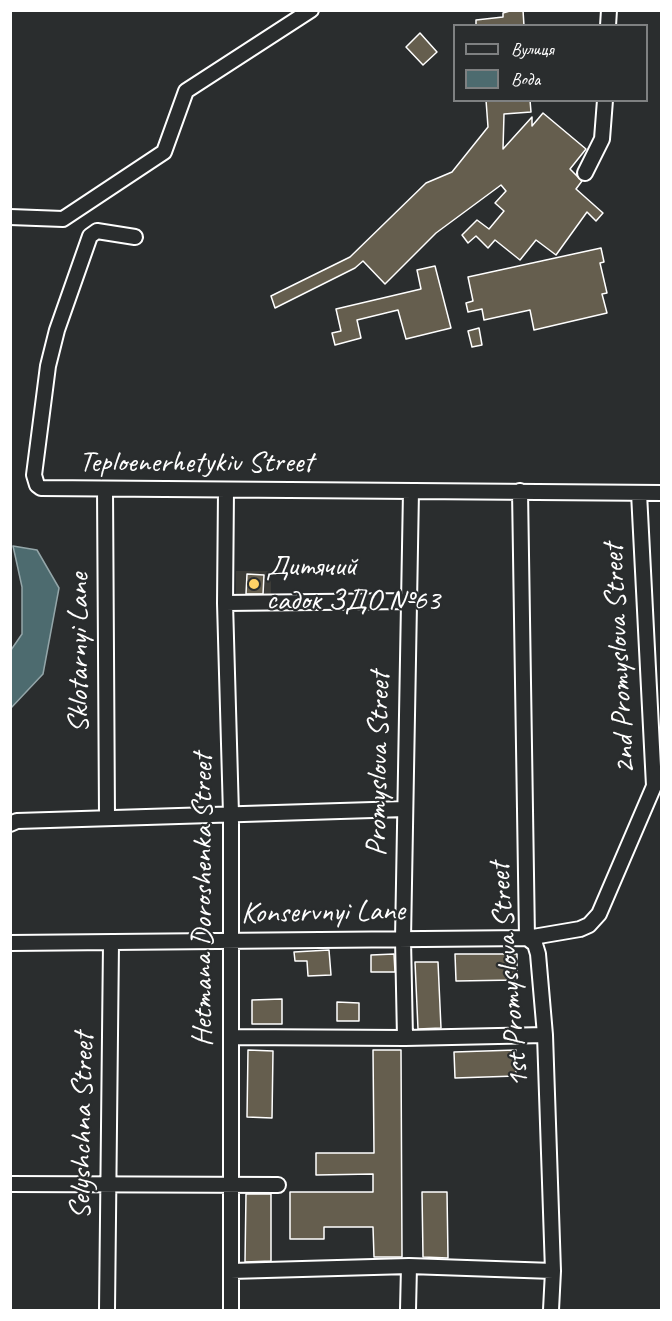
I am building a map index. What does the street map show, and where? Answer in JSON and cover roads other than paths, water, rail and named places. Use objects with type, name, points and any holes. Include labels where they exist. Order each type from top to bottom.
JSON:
[{"type":"street","points":[[10,217],[63,219],[164,152],[186,91],[311,10]]},
{"type":"street","points":[[585,173],[602,139],[605,102]]},
{"type":"street","name":"Teploenerhetykiv Street","points":[[135,237],[97,231],[90,236],[57,330],[48,366],[38,428],[34,475],[37,485],[47,489],[411,490],[662,494]]},
{"type":"street","name":"Sklotarnyi Lane","points":[[105,489],[107,817]]},
{"type":"street","name":"Hetmana Doroshenka Street","points":[[226,490],[225,603],[232,941],[231,1311]]},
{"type":"street","name":"Promyslova Street","points":[[405,1038],[403,939],[411,490]]},
{"type":"street","name":"1st Promyslova Street","points":[[520,491],[527,938],[535,945],[538,954],[545,1035],[553,1271],[551,1311]]},
{"type":"street","name":"2nd Promyslova Street","points":[[527,938],[580,929],[596,919],[654,786],[639,493]]},
{"type":"street","points":[[225,603],[409,602]]},
{"type":"street","points":[[10,824],[16,821],[107,817],[405,810]]},
{"type":"street","name":"Konservnyi Lane","points":[[10,943],[527,938]]},
{"type":"street","name":"Selyshchna Street","points":[[107,1311],[111,943]]},
{"type":"street","points":[[232,1037],[405,1038],[545,1035]]},
{"type":"street","points":[[10,1184],[278,1185]]},
{"type":"street","points":[[231,1271],[409,1266],[553,1271]]},
{"type":"street","points":[[408,1311],[409,1266]]},
{"type":"water","points":[[13,546],[37,550],[59,588],[43,674],[11,708],[11,650],[22,634],[22,587]]},
{"type":"place","name":"Дитячий садок ЗДО №63","points":[[254,584]]}]
